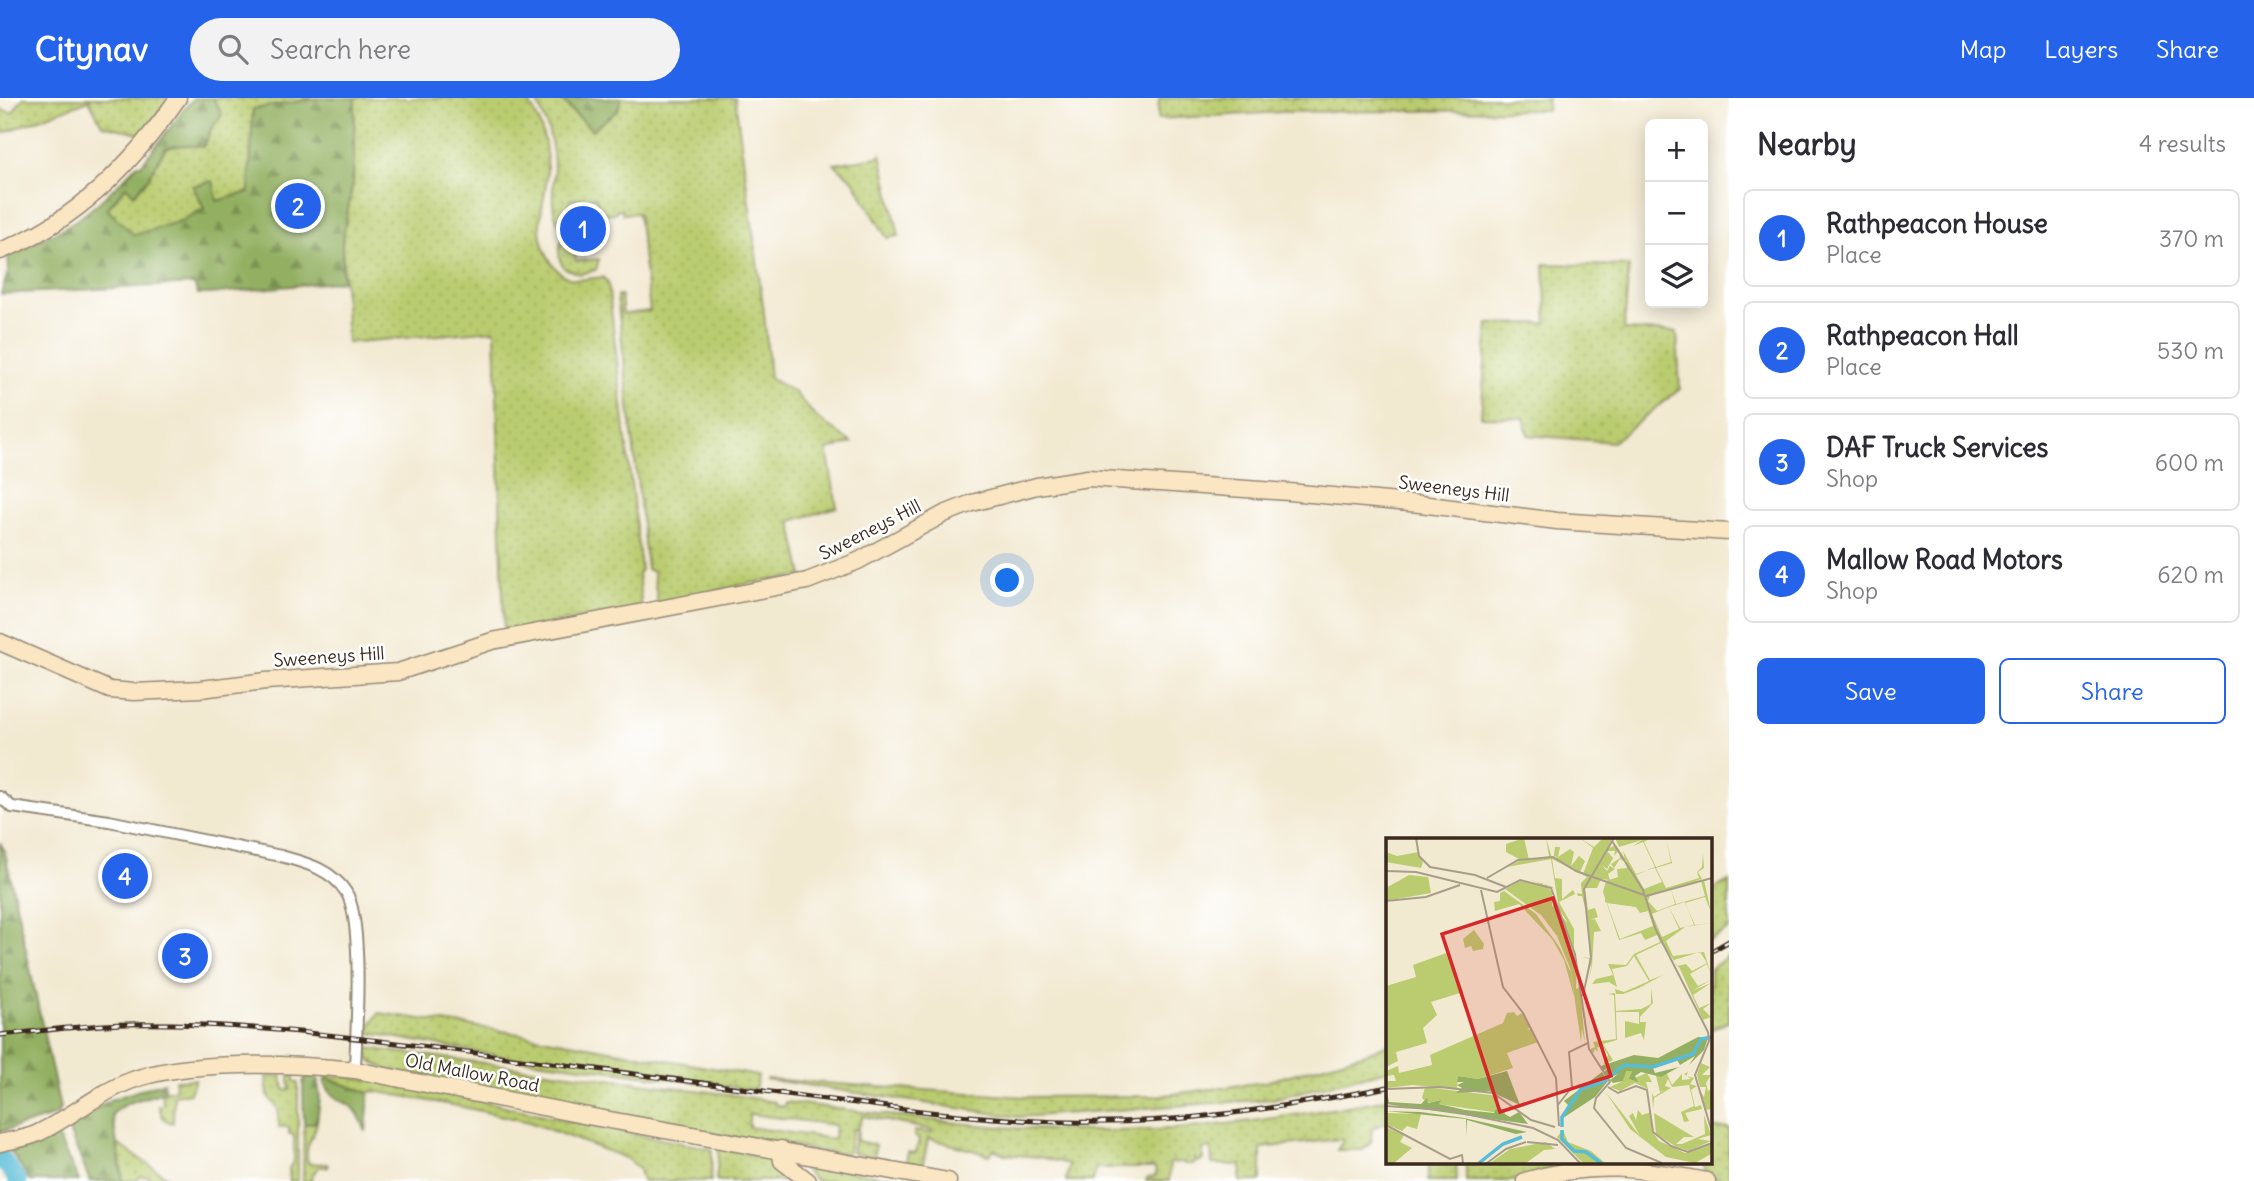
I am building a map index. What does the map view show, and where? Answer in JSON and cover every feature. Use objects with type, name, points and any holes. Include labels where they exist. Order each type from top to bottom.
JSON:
[{"type":"street","points":[[0,251],[73,212],[105,186],[156,130],[178,98]]},
{"type":"street","name":"Sweeneys Hill","points":[[0,642],[110,690],[123,692],[201,689],[267,681],[398,672],[492,641],[807,581],[858,561],[944,514],[972,503],[1037,486],[1088,478],[1289,492],[1550,520],[1729,532]]},
{"type":"street","points":[[0,797],[12,807],[109,821],[281,856],[307,863],[330,874],[347,893],[355,915],[358,996],[355,1070]]},
{"type":"street","name":"Old Mallow Road","points":[[0,1143],[33,1135],[109,1089],[150,1074],[232,1066],[301,1066],[355,1070],[593,1117],[948,1181]]},
{"type":"street","points":[[781,1149],[782,1161],[808,1181]]},
{"type":"street","points":[[1525,1181],[1570,1171],[1606,1168],[1642,1169],[1707,1181]]},
{"type":"green space","points":[[23,98],[171,98],[141,134],[102,125],[89,100],[0,134],[0,109],[12,113]]},
{"type":"green space","points":[[193,98],[213,98],[222,115],[211,129],[203,147],[183,145],[165,148],[149,177],[134,195],[126,186],[107,209],[134,235],[181,221],[204,208],[193,186],[213,181],[217,201],[249,192],[253,109],[321,98],[355,98],[353,181],[342,244],[342,281],[208,294],[198,294],[194,284],[1,294],[9,269],[8,254],[65,227],[97,204],[138,164],[141,165]]},
{"type":"green space","points":[[213,98],[321,98],[253,109],[249,192],[217,201],[193,186],[204,208],[181,221],[134,236],[107,210],[126,185],[134,195],[149,177],[165,148],[183,145],[203,147],[211,129],[222,115]]},
{"type":"green space","points":[[355,98],[525,98],[531,105],[542,131],[547,159],[540,234],[548,257],[560,272],[571,279],[603,277],[608,283],[641,570],[638,574],[640,608],[504,632],[495,330],[347,343],[342,244],[353,181]]},
{"type":"green space","points":[[534,98],[560,98],[592,130],[618,110],[621,98],[735,98],[764,313],[770,378],[794,392],[816,417],[852,443],[827,450],[837,507],[791,521],[803,576],[751,583],[658,604],[653,572],[647,569],[617,296],[621,296],[623,314],[650,311],[638,213],[623,214],[622,209],[616,210],[615,213],[594,214],[593,208],[597,207],[596,197],[570,200],[570,228],[562,229],[553,208],[554,161],[551,142],[543,115]]},
{"type":"green space","points":[[560,98],[621,98],[618,110],[592,130]]},
{"type":"green space","points":[[1159,98],[1548,98],[1547,110],[1283,112],[1158,119]]},
{"type":"green space","points":[[881,154],[899,236],[887,238],[853,180],[834,164],[877,157]]},
{"type":"green space","points":[[571,235],[576,261],[599,259],[596,270],[580,274],[564,268],[559,248],[563,236]]},
{"type":"green space","points":[[1544,264],[1629,266],[1624,330],[1677,332],[1680,389],[1613,442],[1528,435],[1524,418],[1481,417],[1488,324],[1547,323]]},
{"type":"green space","points":[[0,842],[5,853],[60,1108],[57,1115],[0,1132]]},
{"type":"green space","points":[[1729,881],[1729,929],[1712,939],[1712,890]]},
{"type":"green space","points":[[1729,956],[1729,1021],[1712,1029],[1712,968]]},
{"type":"green space","points":[[379,1013],[485,1028],[758,1076],[755,1090],[506,1057],[365,1032]]},
{"type":"green space","points":[[1386,1045],[1386,1070],[1272,1099],[1018,1117],[765,1079],[1026,1097],[1158,1096],[1265,1082],[1367,1053]]},
{"type":"green space","points":[[366,1048],[734,1095],[775,1102],[775,1105],[784,1107],[785,1102],[1016,1128],[1109,1131],[1185,1128],[1272,1118],[1386,1099],[1386,1123],[1372,1128],[1371,1142],[1363,1150],[1337,1150],[1343,1141],[1340,1139],[1261,1148],[1259,1181],[1240,1181],[1241,1165],[1212,1164],[1211,1148],[1203,1149],[1203,1160],[1197,1162],[1195,1159],[1194,1164],[1170,1163],[1169,1181],[1146,1181],[1147,1178],[1156,1176],[1155,1168],[1096,1168],[1093,1181],[1066,1181],[1069,1164],[1040,1157],[1004,1154],[994,1149],[990,1155],[928,1138],[923,1165],[906,1162],[908,1152],[916,1153],[919,1139],[914,1136],[915,1131],[931,1133],[932,1130],[863,1116],[857,1141],[875,1145],[874,1157],[852,1153],[857,1129],[853,1129],[847,1155],[713,1134],[388,1070],[369,1060]],"holes":[[[749,1114],[835,1125],[834,1139],[749,1127]]]},
{"type":"green space","points":[[294,1075],[294,1081],[298,1083],[298,1181],[290,1181],[289,1168],[294,1161],[294,1135],[289,1134],[289,1127],[279,1127],[278,1109],[268,1095],[266,1077],[282,1076],[284,1090],[290,1090],[289,1076]]},
{"type":"green space","points":[[326,1075],[418,1087],[587,1125],[712,1149],[711,1181],[642,1181],[639,1169],[626,1158],[529,1122],[463,1107],[374,1091],[369,1093],[326,1078]]},
{"type":"green space","points":[[306,1076],[317,1076],[320,1097],[317,1122],[304,1124],[303,1083]]},
{"type":"green space","points":[[326,1078],[369,1093],[366,1132],[356,1111],[332,1094],[324,1081]]},
{"type":"green space","points":[[195,1079],[190,1093],[174,1095],[173,1123],[167,1121],[159,1106],[163,1105],[162,1093],[175,1089],[175,1080]]},
{"type":"green space","points":[[164,1082],[166,1091],[128,1103],[112,1114],[123,1181],[90,1181],[67,1126],[110,1100]]},
{"type":"green space","points":[[317,1122],[308,1145],[308,1163],[328,1164],[328,1167],[319,1167],[312,1175],[311,1181],[303,1181],[304,1124]]},
{"type":"green space","points":[[1729,1128],[1729,1181],[1705,1175],[1704,1164],[1712,1164],[1712,1129]]},
{"type":"green space","points":[[56,1134],[79,1181],[30,1181],[10,1150],[31,1145]]},
{"type":"green space","points":[[118,1144],[173,1181],[153,1181],[149,1177],[139,1176],[137,1181],[123,1181]]},
{"type":"green space","points":[[719,1149],[765,1158],[799,1181],[716,1181]]},
{"type":"green space","points":[[805,1163],[905,1181],[816,1181],[800,1166]]},
{"type":"green space","points":[[1428,1164],[1456,1164],[1457,1181],[1428,1181]]},
{"type":"green space","points":[[1466,1164],[1600,1164],[1555,1168],[1512,1181],[1466,1181]]},
{"type":"waterway","points":[[0,1156],[18,1181]]},
{"type":"railway","points":[[1712,951],[1729,941]]},
{"type":"railway","points":[[0,1035],[126,1024],[252,1028],[419,1046],[906,1109],[1035,1121],[1109,1122],[1189,1118],[1308,1102],[1386,1087]]},
{"type":"place","name":"Rathpeacon Hall","points":[[298,206]]},
{"type":"place","name":"Rathpeacon House","points":[[583,229]]},
{"type":"place","name":"Mallow Road Motors","points":[[125,876]]},
{"type":"place","name":"DAF Truck Services","points":[[185,956]]}]
